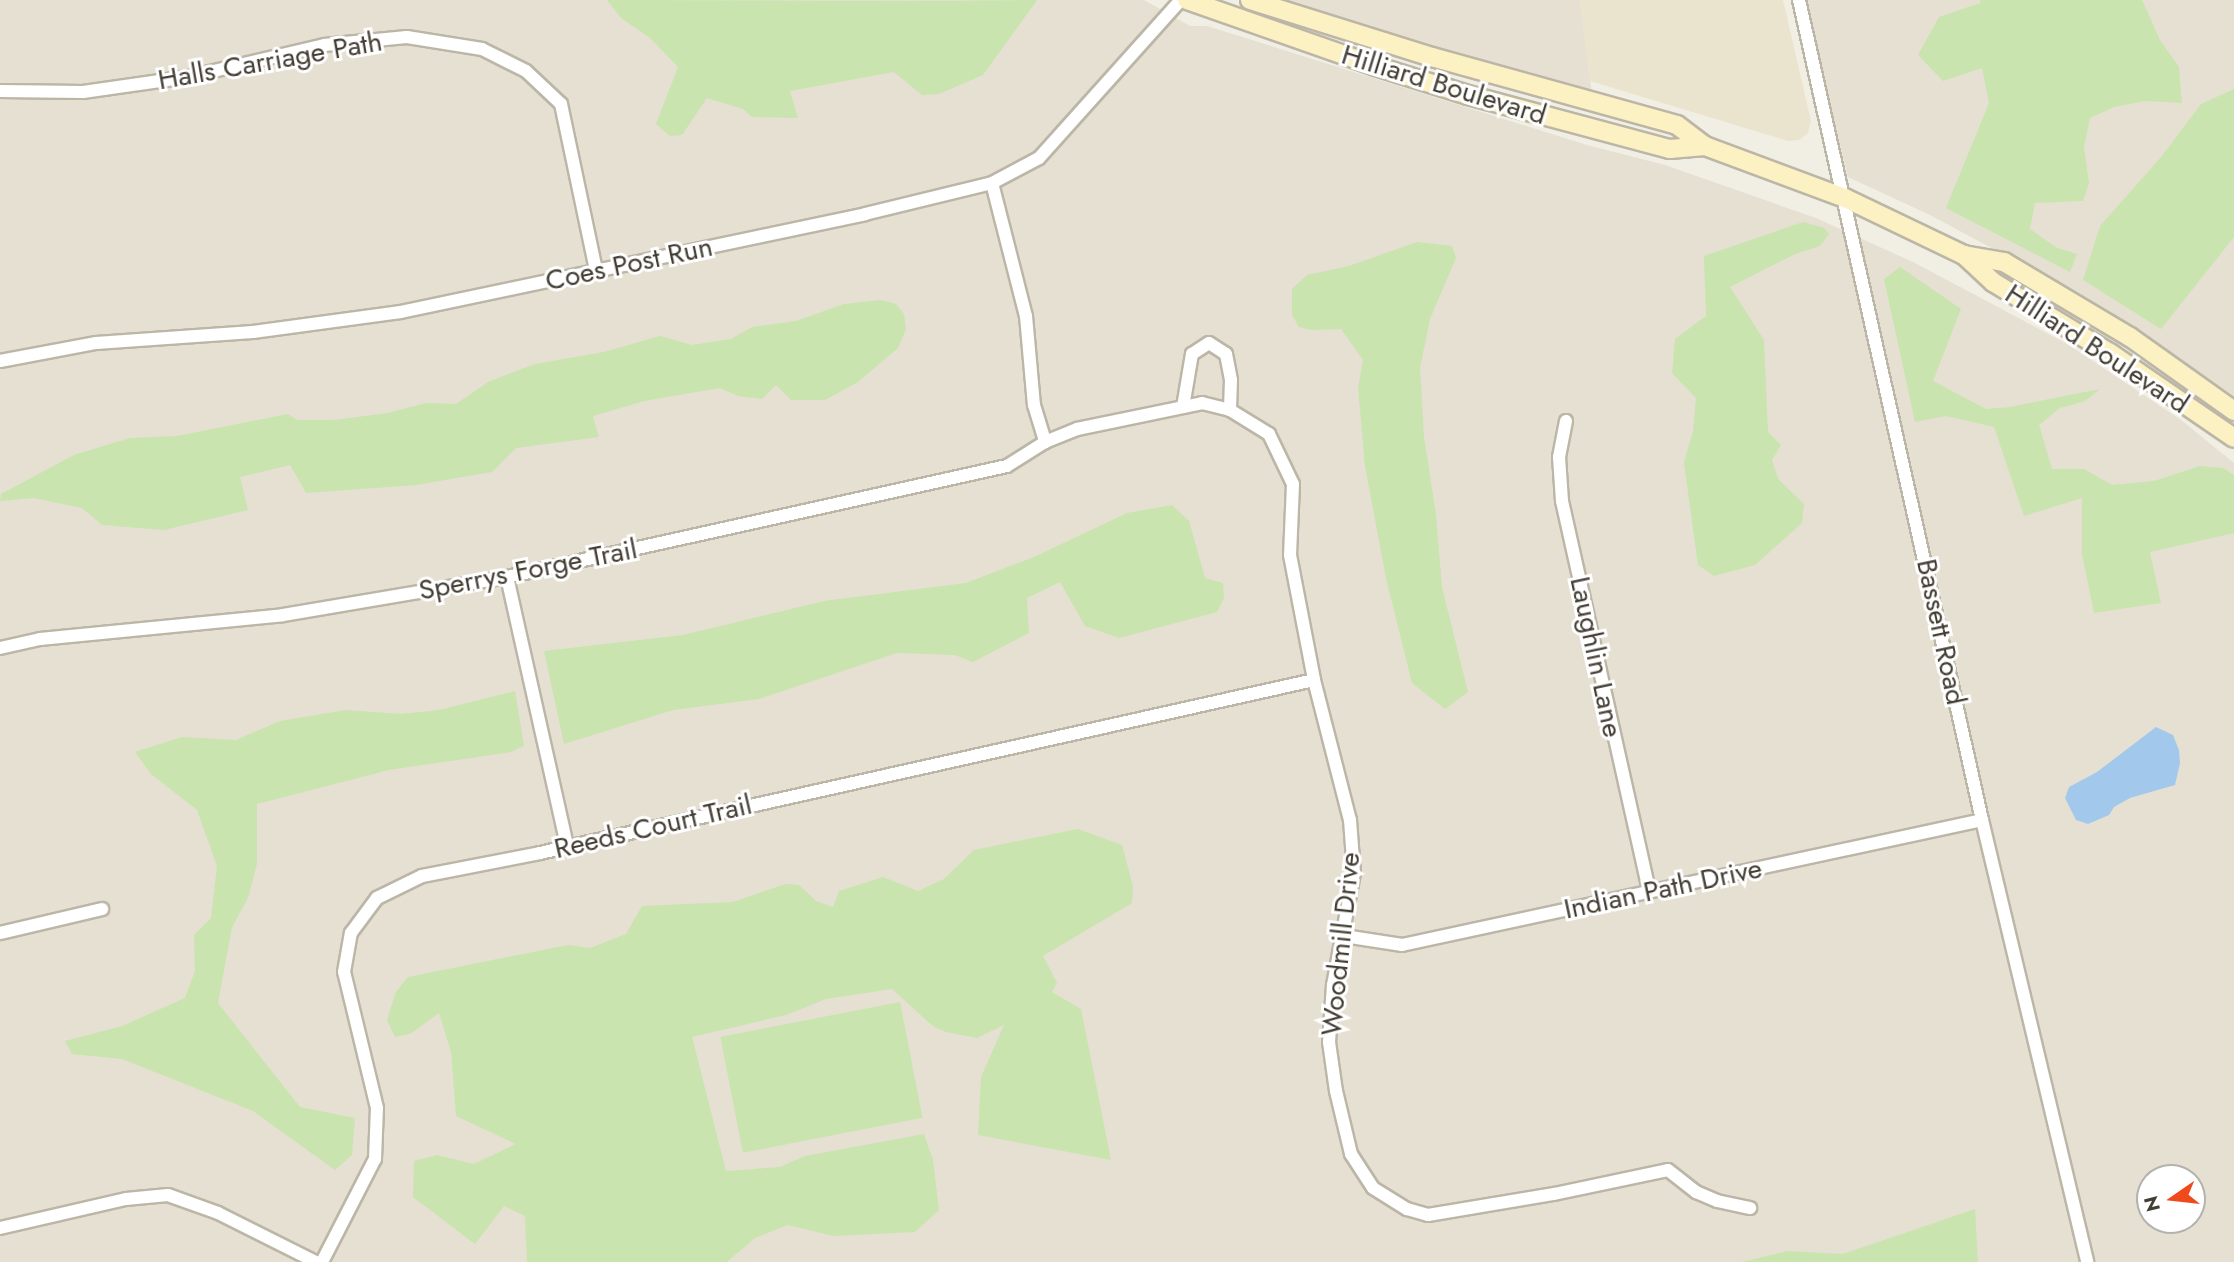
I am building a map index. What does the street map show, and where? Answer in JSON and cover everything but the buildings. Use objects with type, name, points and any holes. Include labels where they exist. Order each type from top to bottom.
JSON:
[{"type":"main road","name":"Hilliard Boulevard","points":[[1188,0],[1468,95],[1670,149],[1705,146]]},
{"type":"main road","name":"Hilliard Boulevard","points":[[1250,0],[1432,57],[1677,125],[1705,146],[1845,198],[1964,255],[2004,262],[2130,337],[2234,411]]},
{"type":"main road","name":"Hilliard Boulevard","points":[[1964,255],[1993,282],[2110,353],[2234,437]]},
{"type":"street","name":"Coes Post Run","points":[[0,361],[96,343],[253,332],[401,312],[865,214],[992,183],[1039,158],[1181,0]]},
{"type":"street","name":"Bassett Road","points":[[1799,0],[1982,820],[2087,1262]]},
{"type":"street","name":"Halls Carriage Path","points":[[0,91],[83,92],[188,77],[324,45],[407,37],[482,49],[526,71],[561,104],[596,270]]},
{"type":"street","points":[[992,183],[1026,316],[1034,405],[1045,442]]},
{"type":"street","points":[[1183,407],[1192,354],[1209,343],[1226,354],[1231,380],[1230,411]]},
{"type":"street","name":"Woodmill Drive","points":[[1183,407],[1202,403],[1230,411],[1269,434],[1293,484],[1290,555],[1314,680],[1350,820],[1354,873],[1333,985],[1329,1042],[1336,1091],[1351,1154],[1373,1188],[1407,1209],[1428,1215],[1554,1194],[1668,1170],[1696,1192],[1717,1201],[1750,1208]]},
{"type":"street","name":"Sperrys Forge Trail","points":[[0,648],[40,639],[283,615],[507,577],[1007,466],[1045,442],[1077,429],[1183,407]]},
{"type":"street","name":"Laughlin Lane","points":[[1566,421],[1559,457],[1562,502],[1648,891]]},
{"type":"street","points":[[507,577],[567,846]]},
{"type":"street","name":"Reeds Court Trail","points":[[322,1262],[375,1159],[377,1108],[344,972],[351,933],[377,898],[422,876],[1314,680]]},
{"type":"street","name":"Indian Path Drive","points":[[1344,936],[1402,945],[1982,820]]},
{"type":"street","points":[[0,933],[102,909]]},
{"type":"street","points":[[0,1228],[125,1199],[168,1195],[218,1213],[316,1262]]},
{"type":"shaded area","points":[[0,0],[1144,0],[1190,26],[1207,26],[1587,145],[1665,165],[1816,218],[1915,263],[2069,345],[2181,420],[2234,463],[2234,1262],[0,1262]]},
{"type":"shaded area","points":[[1250,0],[1580,0],[1593,102]]},
{"type":"shaded area","points":[[1580,0],[1783,0],[1811,121],[1808,133],[1799,140],[1788,141],[1590,81]]},
{"type":"shaded area","points":[[1804,0],[2234,0],[2234,396],[2096,304],[1930,215],[1848,177]]},
{"type":"green space","points":[[607,0],[1037,0],[983,75],[939,94],[922,95],[894,72],[790,91],[798,118],[752,117],[743,109],[707,98],[682,135],[670,136],[656,124],[678,67],[650,38],[621,18]]},
{"type":"green space","points":[[1980,0],[2142,0],[2160,40],[2179,67],[2182,103],[2145,101],[2114,107],[2090,118],[2084,147],[2089,183],[2083,201],[2035,203],[2030,229],[2057,248],[2077,254],[2070,272],[1946,208],[1989,103],[1982,68],[1943,81],[1918,55],[1939,17],[1980,3]]},
{"type":"green space","points":[[2234,89],[2234,237],[2161,329],[2083,280],[2100,226],[2162,156],[2201,104]]},
{"type":"green space","points":[[1803,222],[1824,228],[1829,234],[1820,246],[1795,254],[1730,287],[1764,340],[1768,432],[1781,445],[1772,460],[1778,479],[1804,504],[1802,523],[1755,565],[1714,576],[1698,565],[1684,463],[1693,431],[1696,398],[1672,373],[1675,339],[1706,316],[1704,256]]},
{"type":"green space","points":[[1417,242],[1452,246],[1456,258],[1430,319],[1420,368],[1424,437],[1436,515],[1442,587],[1468,692],[1445,709],[1412,683],[1386,578],[1365,466],[1358,388],[1363,360],[1341,329],[1311,330],[1299,327],[1292,315],[1292,289],[1307,275],[1349,266]]},
{"type":"green space","points":[[1900,267],[1961,309],[1933,381],[1986,409],[2010,407],[2100,389],[2085,401],[2060,408],[2039,425],[2052,469],[2084,469],[2112,485],[2154,481],[2200,466],[2223,468],[2234,475],[2234,533],[2150,552],[2161,603],[2094,613],[2082,554],[2082,498],[2024,516],[1994,427],[1946,416],[1915,422],[1884,279]]},
{"type":"green space","points":[[881,300],[896,304],[904,314],[906,329],[898,348],[858,382],[825,400],[791,400],[776,385],[762,399],[738,396],[720,388],[644,401],[593,416],[599,437],[516,448],[492,472],[416,485],[306,493],[290,465],[240,477],[248,510],[164,530],[102,525],[82,508],[34,498],[0,501],[1,494],[74,455],[130,438],[177,436],[288,414],[297,420],[334,420],[388,413],[426,403],[456,404],[488,382],[535,364],[604,352],[660,336],[692,345],[731,339],[752,327],[796,321],[844,304]]},
{"type":"green space","points":[[1172,505],[1189,521],[1205,578],[1223,583],[1224,598],[1217,612],[1119,638],[1085,626],[1060,582],[1027,598],[1029,633],[973,662],[955,655],[897,653],[759,699],[673,710],[564,744],[544,651],[683,635],[824,601],[966,583],[1034,557],[1127,513]]},
{"type":"green space","points":[[515,691],[524,746],[511,752],[389,770],[257,804],[257,864],[248,898],[232,927],[218,1003],[300,1107],[355,1118],[352,1155],[335,1170],[253,1111],[122,1059],[72,1054],[65,1041],[122,1026],[185,998],[195,971],[194,935],[211,918],[217,866],[197,810],[151,774],[135,752],[182,737],[236,740],[280,721],[346,710],[400,714],[439,710]]},
{"type":"green space","points":[[1078,829],[1122,845],[1133,886],[1132,903],[1043,956],[1057,983],[1052,992],[1081,1009],[1111,1160],[978,1135],[981,1077],[1004,1025],[977,1038],[946,1032],[934,1027],[892,989],[826,999],[786,1015],[692,1037],[726,1171],[780,1167],[805,1156],[924,1134],[933,1160],[939,1210],[915,1232],[833,1236],[788,1225],[755,1238],[727,1262],[527,1262],[525,1216],[504,1206],[475,1244],[413,1197],[414,1161],[437,1155],[474,1164],[516,1144],[456,1116],[451,1052],[439,1013],[410,1034],[395,1037],[387,1020],[396,992],[408,977],[568,945],[590,948],[626,934],[642,906],[733,902],[785,884],[799,885],[816,901],[833,907],[839,891],[883,877],[918,891],[944,879],[974,850]]},
{"type":"green space","points":[[900,1002],[923,1118],[743,1153],[720,1037]]},
{"type":"green space","points":[[1975,1209],[1978,1262],[1742,1262],[1787,1251],[1843,1254]]},
{"type":"water","points":[[2156,727],[2173,735],[2179,750],[2180,763],[2175,785],[2130,798],[2114,807],[2109,815],[2088,824],[2076,820],[2065,798],[2069,787],[2097,772]]}]
